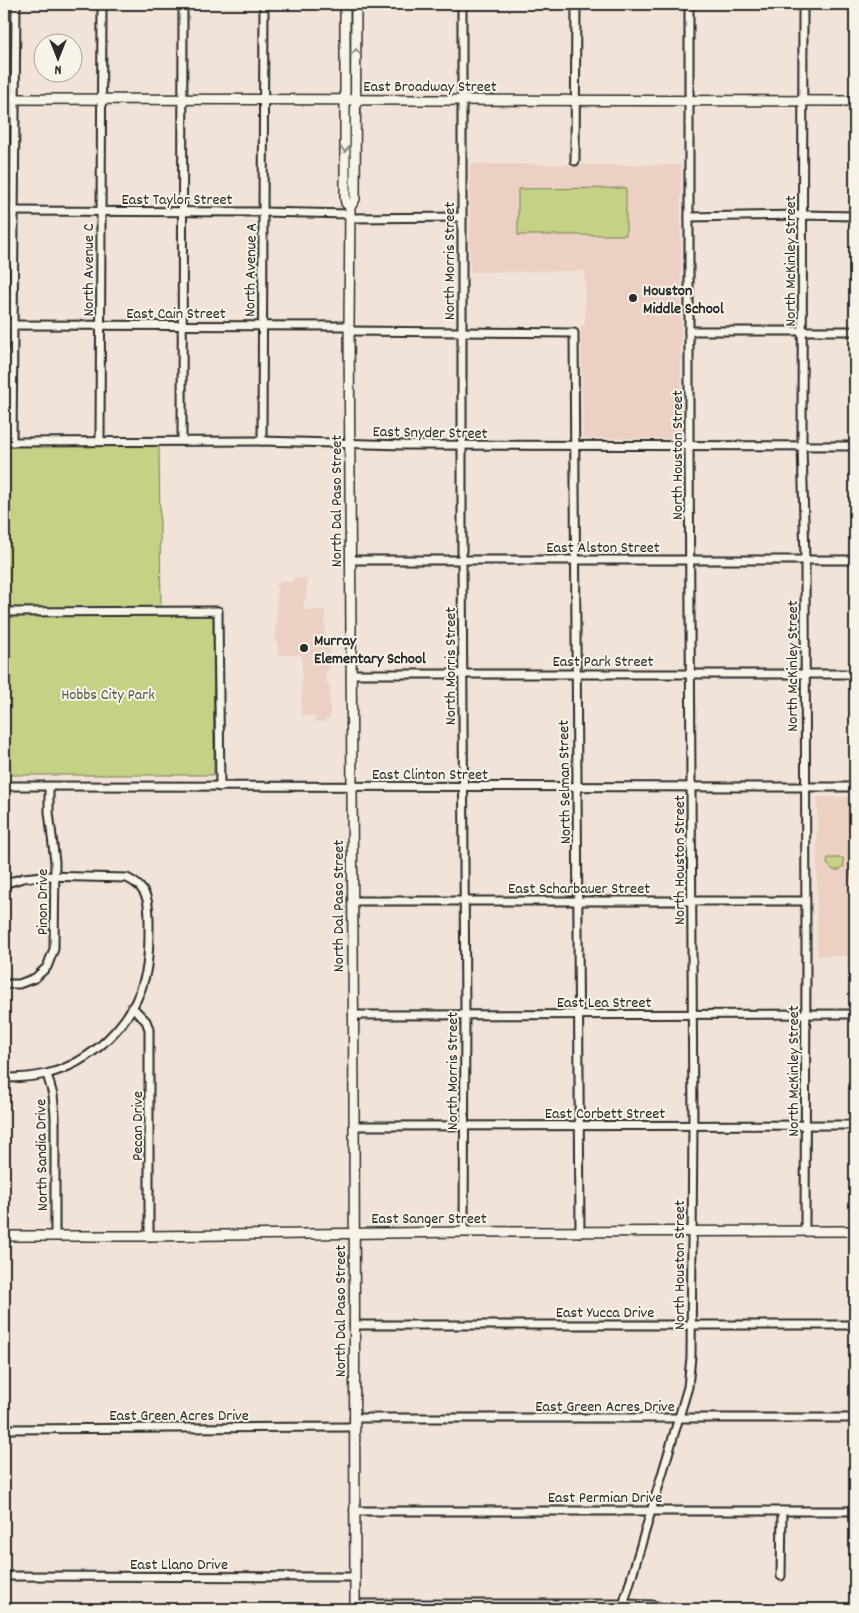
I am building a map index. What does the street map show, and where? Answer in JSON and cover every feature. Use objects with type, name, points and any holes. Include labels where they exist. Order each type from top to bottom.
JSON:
[{"type":"main road","name":"North Dal Paso Street","points":[[345,4],[345,198],[350,213]]},
{"type":"main road","name":"North Dal Paso Street","points":[[355,1608],[349,329],[350,213],[355,199],[356,4]]},
{"type":"main road","name":"East Broadway Street","points":[[4,99],[855,101]]},
{"type":"main road","name":"East Sanger Street","points":[[4,1236],[855,1231]]},
{"type":"street","points":[[12,442],[16,4]]},
{"type":"street","name":"North Avenue C","points":[[100,441],[102,4]]},
{"type":"street","points":[[182,441],[183,4]]},
{"type":"street","name":"North Avenue A","points":[[262,441],[264,4]]},
{"type":"street","name":"North Morris Street","points":[[462,4],[464,1232]]},
{"type":"street","points":[[575,161],[576,4]]},
{"type":"street","name":"North Houston Street","points":[[623,1606],[688,1386],[692,1325],[689,4]]},
{"type":"street","name":"North McKinley Street","points":[[803,4],[802,445],[805,560],[806,788],[805,1231]]},
{"type":"street","name":"East Taylor Street","points":[[4,211],[263,212],[462,216]]},
{"type":"street","points":[[689,217],[855,216]]},
{"type":"street","name":"East Cain Street","points":[[4,325],[262,325],[349,329],[574,333]]},
{"type":"street","points":[[689,331],[855,331]]},
{"type":"street","name":"North Selman Street","points":[[574,333],[580,1232]]},
{"type":"street","name":"East Snyder Street","points":[[4,442],[262,441],[462,445],[855,446]]},
{"type":"street","name":"East Alston Street","points":[[350,560],[855,560]]},
{"type":"street","points":[[4,612],[218,611],[220,787]]},
{"type":"street","name":"East Park Street","points":[[351,674],[855,674]]},
{"type":"street","name":"East Clinton Street","points":[[4,786],[855,787]]},
{"type":"street","name":"Pinon Drive","points":[[4,984],[19,984],[35,978],[47,967],[54,949],[55,862],[49,812],[49,787]]},
{"type":"street","points":[[4,884],[22,878],[55,876],[127,878],[134,881],[146,893],[149,950],[145,976],[137,998],[108,1039],[85,1058],[47,1074],[4,1078]]},
{"type":"street","name":"East Scharbauer Street","points":[[352,901],[805,901]]},
{"type":"street","name":"Pecan Drive","points":[[132,1007],[146,1021],[149,1029],[149,1236]]},
{"type":"street","name":"East Lea Street","points":[[353,1015],[855,1014]]},
{"type":"street","name":"North Sandia Drive","points":[[47,1074],[53,1095],[55,1115],[55,1236]]},
{"type":"street","name":"East Corbett Street","points":[[354,1126],[855,1125]]},
{"type":"street","name":"East Yucca Drive","points":[[354,1325],[855,1325]]},
{"type":"street","name":"East Green Acres Drive","points":[[4,1429],[354,1422],[855,1418]]},
{"type":"street","name":"East Permian Drive","points":[[354,1511],[855,1511]]},
{"type":"street","points":[[781,1576],[782,1511]]},
{"type":"street","name":"East Llano Drive","points":[[4,1576],[354,1577]]},
{"type":"street","points":[[355,1608],[653,1605],[667,1609]]},
{"type":"shaded area","name":"Houston Middle School","points":[[470,164],[681,165],[681,439],[583,438],[581,326],[585,323],[585,271],[470,272]]},
{"type":"shaded area","name":"Murray Elementary School","points":[[293,578],[307,578],[304,610],[325,610],[325,641],[330,641],[330,670],[326,670],[326,683],[330,684],[330,719],[325,719],[325,722],[315,722],[315,716],[301,716],[302,655],[278,655],[278,642],[276,642],[277,582],[293,582]]},
{"type":"shaded area","points":[[817,797],[855,797],[855,956],[817,956]]},
{"type":"green space","points":[[626,188],[626,235],[518,235],[518,189]]},
{"type":"green space","name":"Hobbs City Park","points":[[38,444],[159,445],[161,608],[213,613],[214,775],[4,775],[4,446]]},
{"type":"green space","points":[[851,853],[855,853],[855,877],[851,877]]},
{"type":"green space","points":[[828,858],[843,858],[844,866],[839,870],[833,870],[827,864]]},
{"type":"place","name":"Houston Middle School","points":[[633,298]]},
{"type":"place","name":"Murray Elementary School","points":[[304,648]]}]
